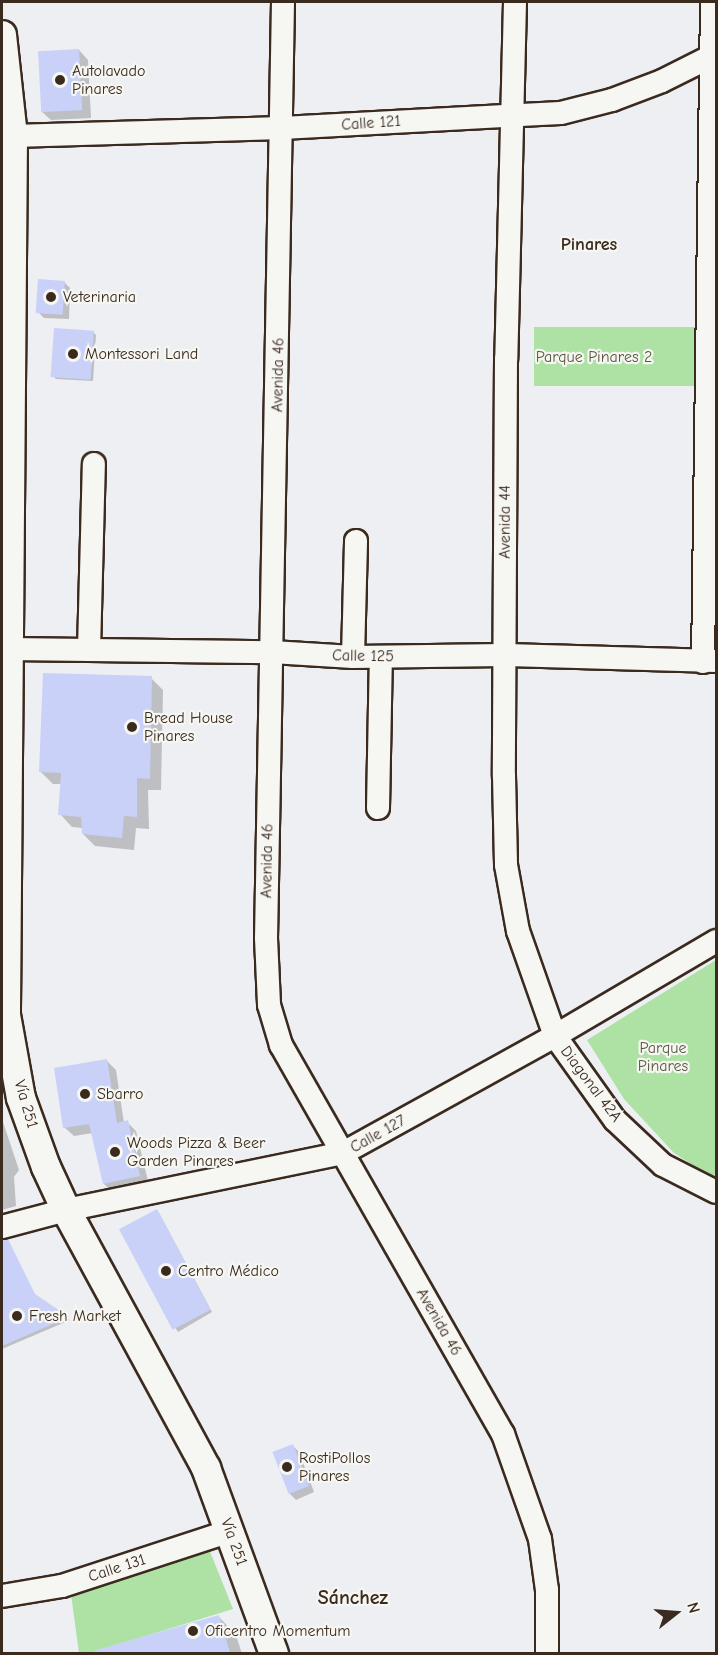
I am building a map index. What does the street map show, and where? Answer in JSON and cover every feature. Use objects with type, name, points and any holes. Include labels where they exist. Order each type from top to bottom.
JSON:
[{"type":"main road","name":"Vía 251","points":[[2,35],[13,136],[6,636],[6,1015],[21,1098],[46,1167],[66,1210],[206,1468],[274,1653]]},
{"type":"street","name":"Avenida 46","points":[[283,2],[266,938],[269,1005],[281,1045],[503,1434],[540,1539],[547,1590],[547,1653]]},
{"type":"street","name":"Avenida 44","points":[[515,2],[506,359],[504,655],[506,865],[518,931],[555,1036]]},
{"type":"street","points":[[710,661],[712,2]]},
{"type":"street","name":"Calle 121","points":[[13,136],[282,128],[561,113],[612,100],[662,81],[713,55]]},
{"type":"street","points":[[89,650],[94,464]]},
{"type":"street","points":[[354,657],[356,541]]},
{"type":"street","name":"Calle 125","points":[[6,636],[89,650],[272,652],[354,657],[504,655],[710,661]]},
{"type":"street","points":[[378,808],[381,657]]},
{"type":"street","name":"Calle 127","points":[[2,1227],[66,1210],[342,1154],[555,1036],[717,941]]},
{"type":"street","name":"Diagonal 42A","points":[[555,1036],[615,1120],[663,1165],[717,1192]]},
{"type":"street","name":"Calle 131","points":[[2,1596],[62,1586],[230,1532]]},
{"type":"green space","name":"Parque Pinares 2","points":[[534,327],[706,327],[706,386],[534,386]]},
{"type":"green space","name":"Parque Pinares","points":[[716,960],[716,1180],[674,1153],[624,1099],[587,1040]]},
{"type":"green space","points":[[209,1549],[233,1609],[91,1653],[79,1653],[71,1594]]},
{"type":"building","name":"Autolavado Pinares","points":[[79,49],[82,110],[41,112],[38,51]]},
{"type":"building","name":"Veterinaria","points":[[38,279],[65,281],[63,315],[36,313]]},
{"type":"building","name":"Montessori Land","points":[[54,328],[94,331],[90,380],[51,377]]},
{"type":"building","points":[[43,673],[152,676],[150,779],[137,778],[137,817],[124,816],[122,838],[82,834],[81,817],[58,815],[61,773],[39,772]]},
{"type":"building","points":[[107,1059],[117,1123],[128,1120],[140,1176],[103,1184],[89,1124],[63,1128],[54,1068]]},
{"type":"building","name":"Centro Médico","points":[[157,1209],[211,1310],[173,1330],[119,1229]]},
{"type":"building","points":[[8,1239],[35,1294],[69,1317],[2,1346],[2,1240]]},
{"type":"building","name":"RostiPollos Pinares","points":[[293,1444],[309,1486],[289,1494],[272,1452]]},
{"type":"building","name":"Oficentro Momentum","points":[[219,1615],[230,1653],[97,1653],[96,1650]]},
{"type":"place","name":"Autolavado Pinares","points":[[60,80]]},
{"type":"place","name":"Veterinaria","points":[[51,297]]},
{"type":"place","name":"Montessori Land","points":[[73,354]]},
{"type":"place","name":"Bread House Pinares","points":[[132,727]]},
{"type":"place","name":"Sbarro","points":[[85,1094]]},
{"type":"place","name":"Woods Pizza & Beer Garden Pinares","points":[[115,1152]]},
{"type":"place","name":"Centro Médico","points":[[166,1271]]},
{"type":"place","name":"Fresh Market","points":[[17,1316]]},
{"type":"place","name":"RostiPollos Pinares","points":[[287,1467]]},
{"type":"place","name":"Oficentro Momentum","points":[[193,1631]]},
{"type":"district","name":"Pinares","points":[[589,245]]},
{"type":"district","name":"Sánchez","points":[[353,1597]]}]
